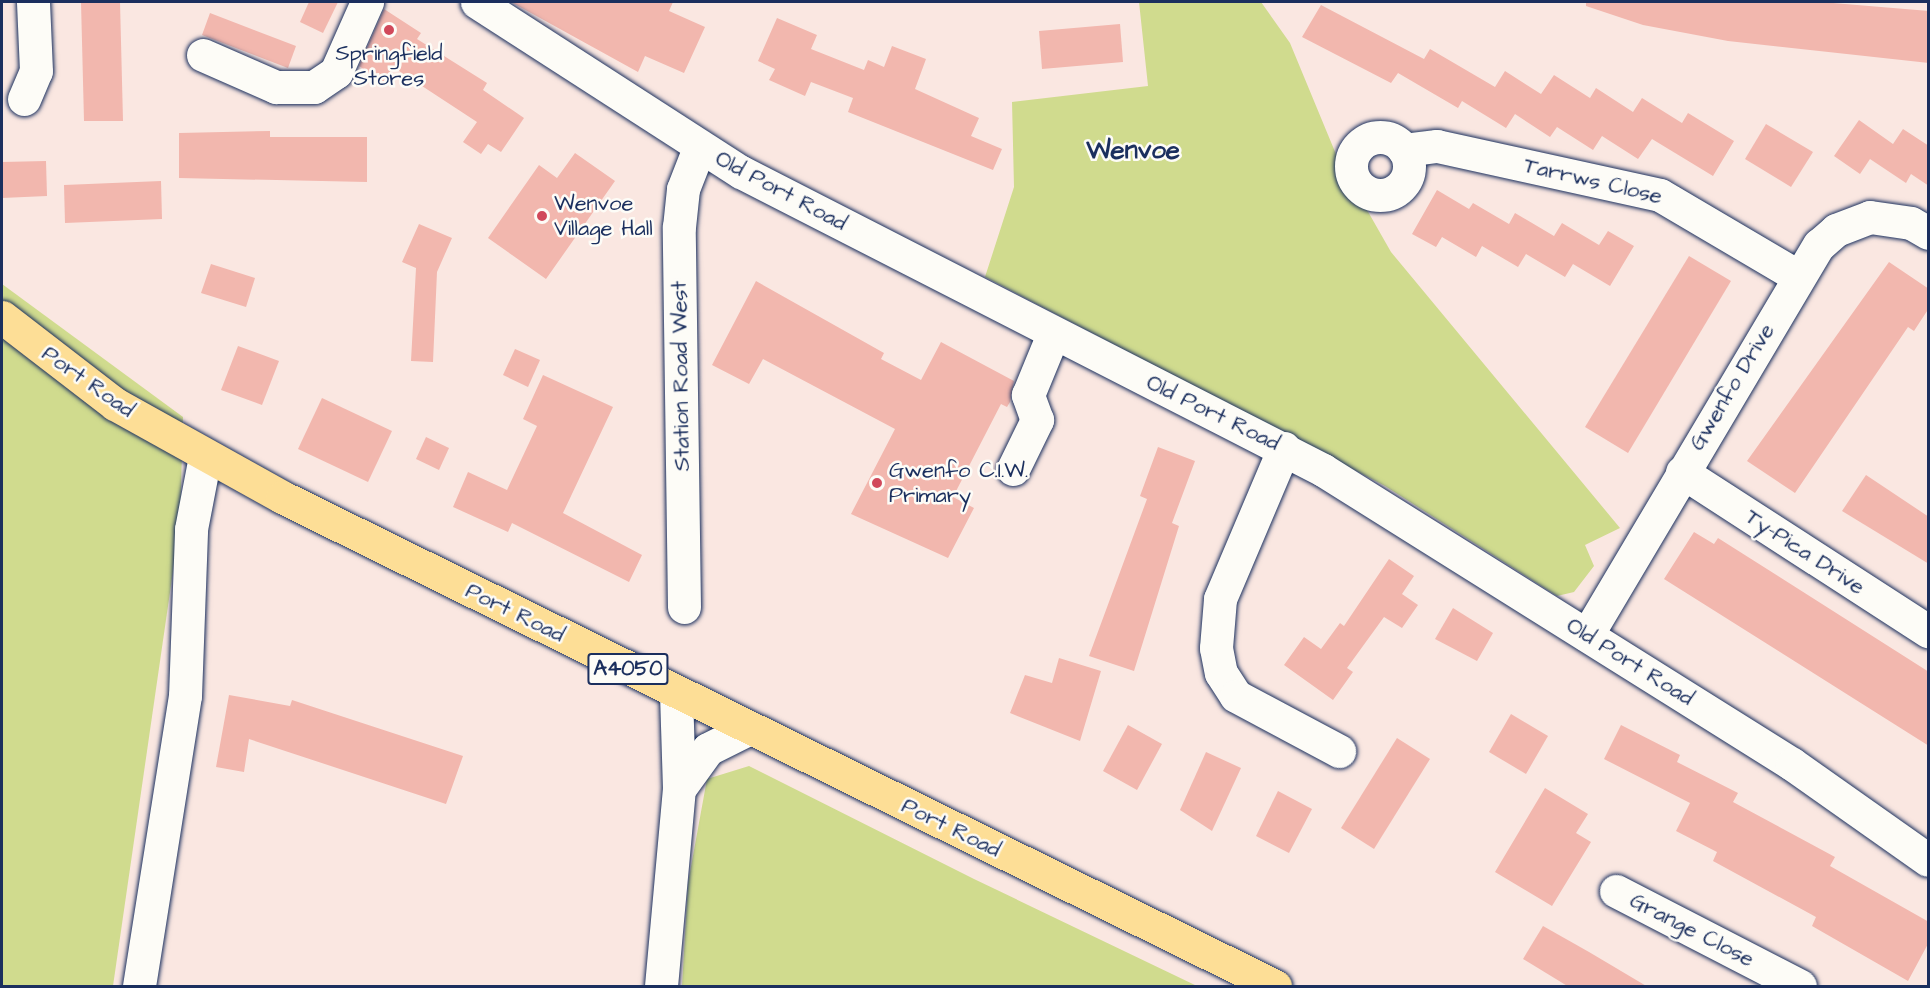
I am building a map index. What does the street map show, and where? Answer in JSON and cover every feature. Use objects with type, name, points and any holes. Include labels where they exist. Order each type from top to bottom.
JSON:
[{"type":"main road","name":"Port Road","points":[[2,317],[106,398],[205,456],[676,692],[1275,987]]},
{"type":"street","points":[[24,99],[36,71],[33,2]]},
{"type":"street","points":[[203,55],[276,87],[314,87],[336,72],[367,2]]},
{"type":"street","name":"Old Port Road","points":[[477,2],[699,148],[1053,334],[1284,448],[1812,777],[1929,860]]},
{"type":"street","name":"Tarrws Close","points":[[1404,150],[1437,146],[1660,195],[1799,277]]},
{"type":"street","name":"Station Road West","points":[[684,607],[679,227],[683,189],[699,148]]},
{"type":"street","name":"Gwenfo Drive","points":[[1587,635],[1819,245],[1853,221],[1892,219],[1929,233]]},
{"type":"street","points":[[1013,469],[1037,420],[1028,395],[1053,334]]},
{"type":"street","points":[[1284,448],[1221,600],[1216,648],[1221,673],[1236,696],[1339,751]]},
{"type":"street","points":[[139,987],[185,696],[191,529],[205,456]]},
{"type":"street","name":"Ty-Pica Drive","points":[[1682,472],[1929,632]]},
{"type":"street","points":[[660,987],[679,789],[676,692]]},
{"type":"street","points":[[679,789],[708,749],[750,728]]},
{"type":"street","name":"Grange Close","points":[[1616,891],[1800,987]]},
{"type":"green space","points":[[1139,2],[1261,2],[1290,43],[1338,159],[1391,252],[1620,528],[1585,545],[1594,566],[1574,592],[1557,596],[1385,486],[985,277],[1014,187],[1012,102],[1148,86]]},
{"type":"green space","points":[[2,284],[183,417],[180,523],[113,986],[2,986]]},
{"type":"green space","points":[[749,766],[974,879],[1197,986],[682,986],[688,883],[707,779]]},
{"type":"building","points":[[81,2],[120,2],[123,121],[84,121]]},
{"type":"building","points":[[309,2],[338,2],[323,33],[300,22]]},
{"type":"building","points":[[511,2],[673,2],[669,11],[705,27],[684,73],[645,56],[638,72]]},
{"type":"building","points":[[1586,2],[1821,2],[1929,11],[1929,63],[1728,41],[1643,25],[1586,6]]},
{"type":"building","points":[[1321,5],[1424,59],[1430,49],[1495,87],[1505,71],[1541,94],[1554,75],[1590,98],[1596,88],[1633,112],[1642,98],[1682,123],[1688,113],[1734,141],[1713,176],[1652,139],[1638,159],[1602,136],[1593,150],[1557,127],[1550,137],[1515,114],[1506,128],[1462,101],[1458,108],[1398,73],[1391,83],[1302,37]]},
{"type":"building","points":[[384,9],[421,33],[417,39],[487,83],[483,90],[524,118],[501,152],[488,144],[481,154],[463,142],[477,122],[393,67],[383,82],[359,66]]},
{"type":"building","points":[[210,13],[296,46],[288,68],[202,35]]},
{"type":"building","points":[[777,18],[817,35],[811,49],[864,70],[868,60],[884,67],[892,46],[926,59],[915,89],[979,118],[971,136],[1002,149],[993,170],[848,112],[853,98],[811,82],[805,96],[769,80],[775,69],[758,61]]},
{"type":"building","points":[[1120,24],[1123,62],[1042,69],[1039,31]]},
{"type":"building","points":[[1859,120],[1893,144],[1903,129],[1929,146],[1929,186],[1911,174],[1906,183],[1870,159],[1860,174],[1834,156]]},
{"type":"building","points":[[1766,124],[1813,152],[1791,187],[1745,159]]},
{"type":"building","points":[[270,131],[270,137],[367,137],[367,182],[179,178],[179,133]]},
{"type":"building","name":"Wenvoe Village Hall","points":[[575,153],[615,181],[546,279],[488,238],[539,165],[557,178]]},
{"type":"building","points":[[46,161],[47,196],[2,198],[2,162]]},
{"type":"building","points":[[161,181],[162,219],[65,223],[64,185]]},
{"type":"building","points":[[1437,190],[1469,209],[1473,203],[1509,224],[1515,213],[1554,236],[1562,223],[1599,245],[1608,231],[1634,246],[1610,286],[1573,264],[1565,277],[1526,254],[1518,267],[1482,246],[1476,257],[1442,237],[1436,247],[1412,234]]},
{"type":"building","points":[[419,224],[452,238],[437,272],[433,362],[411,361],[416,268],[402,262]]},
{"type":"building","points":[[1689,256],[1731,281],[1628,453],[1585,427]]},
{"type":"building","points":[[1889,262],[1929,289],[1929,308],[1914,331],[1908,327],[1795,493],[1747,461]]},
{"type":"building","points":[[211,264],[255,278],[246,307],[201,293]]},
{"type":"building","points":[[756,281],[884,353],[881,359],[921,380],[941,342],[1014,381],[1010,402],[1007,407],[1001,404],[953,497],[974,508],[948,558],[851,514],[895,429],[763,359],[749,384],[712,365]]},
{"type":"building","points":[[238,346],[279,361],[262,405],[221,390]]},
{"type":"building","points":[[515,349],[540,360],[528,387],[503,375]]},
{"type":"building","points":[[543,375],[613,407],[563,513],[642,555],[629,582],[512,523],[508,532],[453,507],[468,472],[507,490],[537,426],[523,419]]},
{"type":"building","points":[[322,398],[392,431],[368,482],[298,449]]},
{"type":"building","points":[[426,437],[449,448],[439,470],[416,459]]},
{"type":"building","points":[[1158,447],[1195,461],[1172,523],[1179,526],[1134,671],[1089,656],[1147,499],[1140,496]]},
{"type":"building","points":[[1866,475],[1929,517],[1929,564],[1842,511]]},
{"type":"building","points":[[1694,532],[1714,544],[1718,538],[1929,672],[1929,746],[1664,579]]},
{"type":"building","points":[[1389,559],[1414,576],[1402,594],[1418,605],[1402,628],[1384,617],[1347,668],[1353,672],[1333,700],[1284,665],[1304,637],[1321,649],[1340,623],[1344,626]]},
{"type":"building","points":[[1453,608],[1493,633],[1477,661],[1435,639]]},
{"type":"building","points":[[1059,658],[1101,671],[1080,741],[1010,713],[1025,675],[1052,683]]},
{"type":"building","points":[[229,695],[290,706],[292,700],[463,756],[446,804],[249,739],[244,772],[216,767]]},
{"type":"building","points":[[1511,714],[1548,736],[1526,774],[1489,752]]},
{"type":"building","points":[[1128,725],[1162,744],[1137,790],[1103,771]]},
{"type":"building","points":[[1621,725],[1680,755],[1677,762],[1738,793],[1733,802],[1835,857],[1830,866],[1929,922],[1929,942],[1908,981],[1812,926],[1816,917],[1713,861],[1717,852],[1676,831],[1690,803],[1604,759]]},
{"type":"building","points":[[1397,738],[1430,759],[1374,849],[1341,828]]},
{"type":"building","points":[[1206,752],[1241,768],[1212,831],[1180,810]]},
{"type":"building","points":[[1545,788],[1588,814],[1576,833],[1591,842],[1552,906],[1495,872]]},
{"type":"building","points":[[1278,791],[1312,809],[1289,853],[1256,836]]},
{"type":"building","points":[[1543,926],[1648,987],[1569,987],[1523,959]]},
{"type":"place","name":"Springfield Stores","points":[[389,30]]},
{"type":"place","name":"Wenvoe Village Hall","points":[[542,216]]},
{"type":"place","name":"Gwenfo C.I.W. Primary","points":[[877,483]]},
{"type":"district","name":"Wenvoe","points":[[1133,151]]}]
